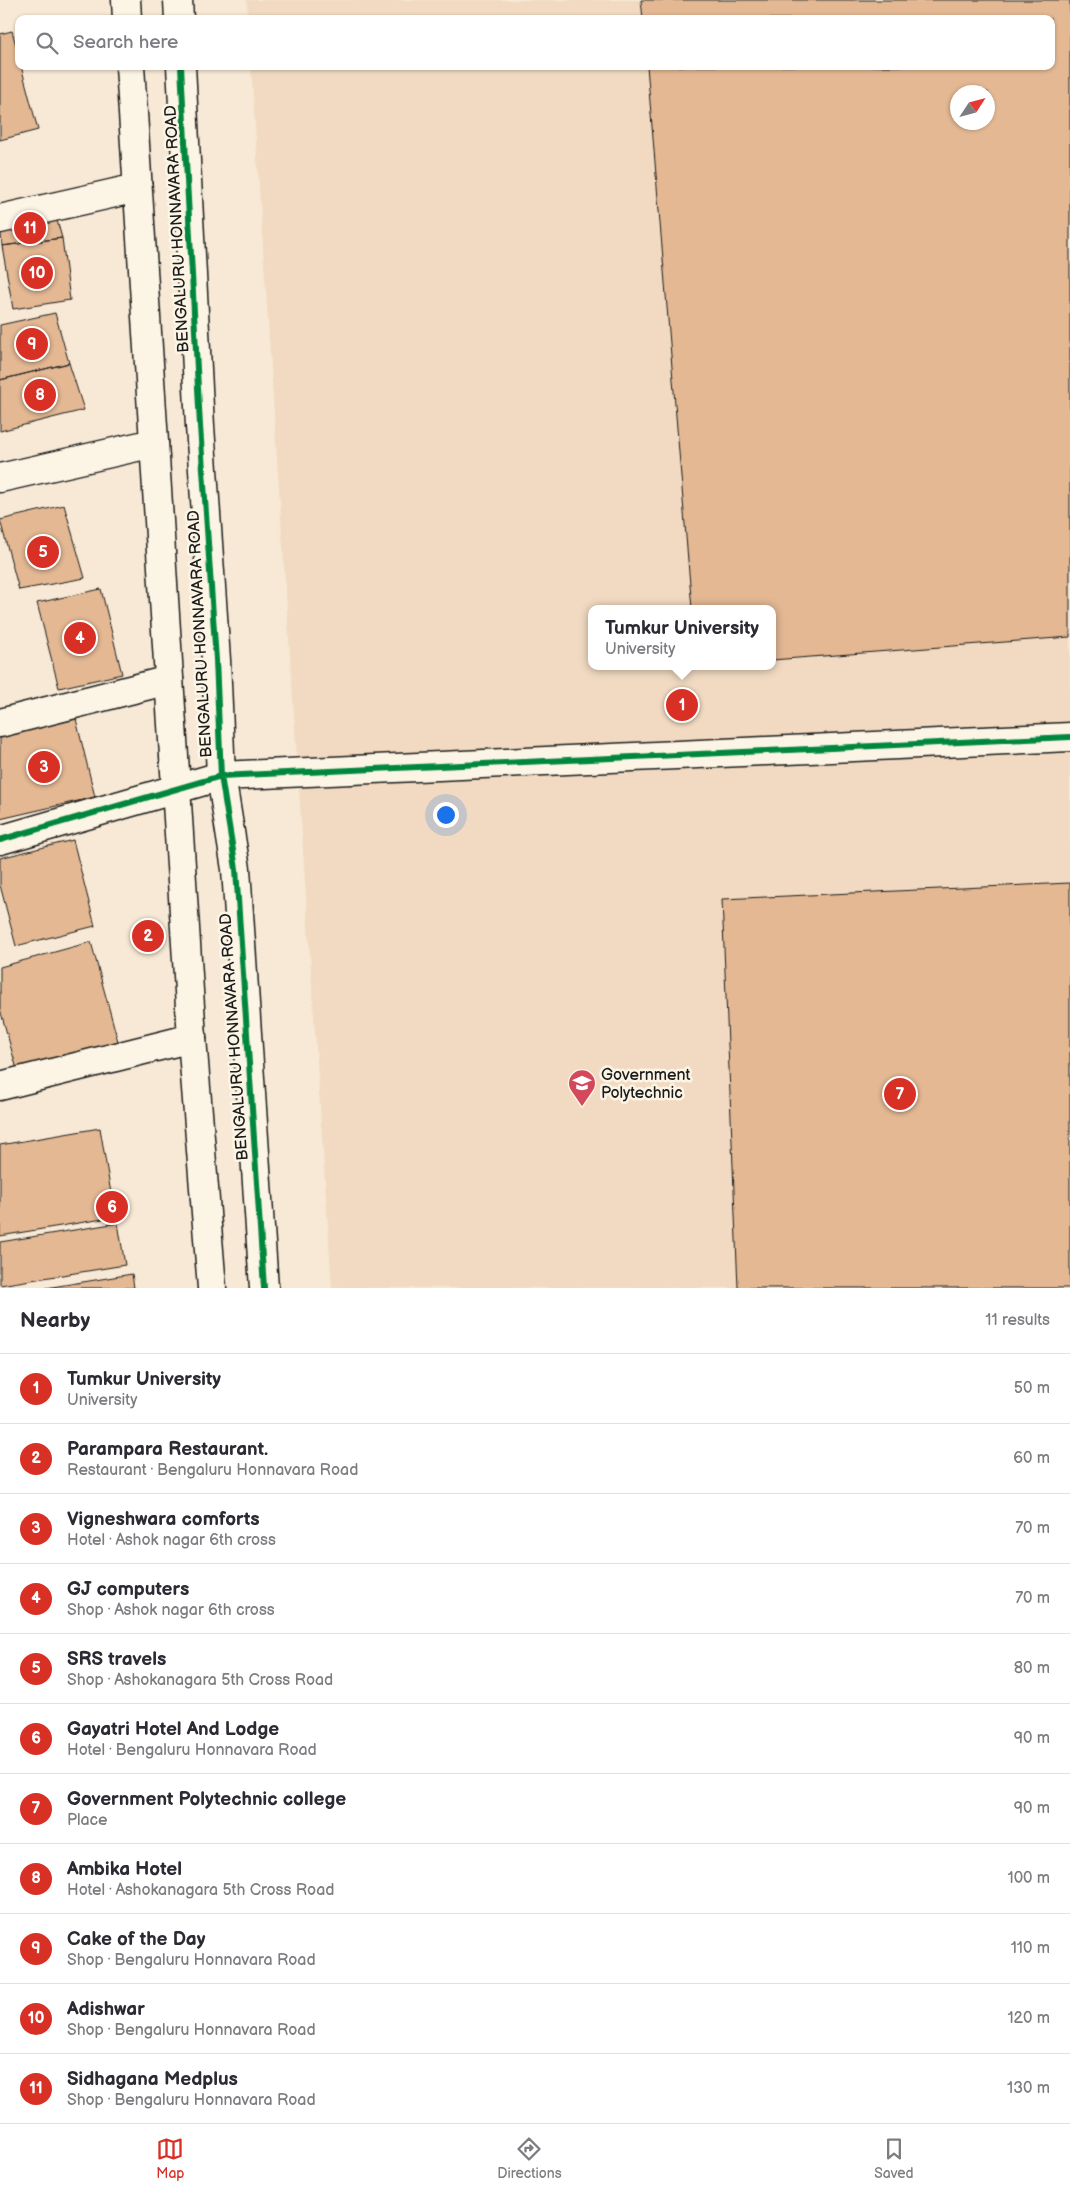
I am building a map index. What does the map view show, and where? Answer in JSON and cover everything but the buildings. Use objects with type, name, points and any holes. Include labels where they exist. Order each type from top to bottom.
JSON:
[{"type":"main road","points":[[126,0],[127,15]]},
{"type":"main road","points":[[178,0],[178,15]]},
{"type":"main road","name":"BENGALURU HONNAVARA ROAD","points":[[130,70],[192,1038],[212,1288]]},
{"type":"main road","name":"BENGALURU HONNAVARA ROAD","points":[[181,70],[200,426],[222,776],[236,869],[264,1288]]},
{"type":"main road","points":[[0,219],[138,188]]},
{"type":"main road","points":[[0,478],[154,442]]},
{"type":"main road","points":[[0,723],[169,680]]},
{"type":"main road","points":[[0,840],[222,776],[1070,737]]},
{"type":"main road","points":[[0,1086],[192,1038]]},
{"type":"shaded area","points":[[247,0],[1070,0],[1070,1288],[332,1288],[251,70],[1055,70],[1055,15],[248,15]]},
{"type":"cycle path","points":[[181,70],[200,426],[216,660],[221,776],[236,869],[264,1288]]},
{"type":"cycle path","points":[[0,840],[221,776],[1070,737]]},
{"type":"place","name":"Sidhagana Medplus","points":[[30,228]]},
{"type":"place","name":"Adishwar","points":[[37,273]]},
{"type":"place","name":"Cake of the Day","points":[[32,344]]},
{"type":"place","name":"Ambika Hotel","points":[[40,395]]},
{"type":"place","name":"SRS travels","points":[[43,552]]},
{"type":"place","name":"GJ computers","points":[[80,638]]},
{"type":"place","name":"Tumkur University","points":[[682,705]]},
{"type":"place","name":"Vigneshwara comforts","points":[[44,767]]},
{"type":"place","name":"Parampara Restaurant.","points":[[148,936]]},
{"type":"place","name":"Government Polytechnic college","points":[[900,1094]]},
{"type":"place","name":"Government Polytechnic","points":[[582,1107]]},
{"type":"place","name":"Gayatri Hotel And Lodge","points":[[112,1207]]}]
